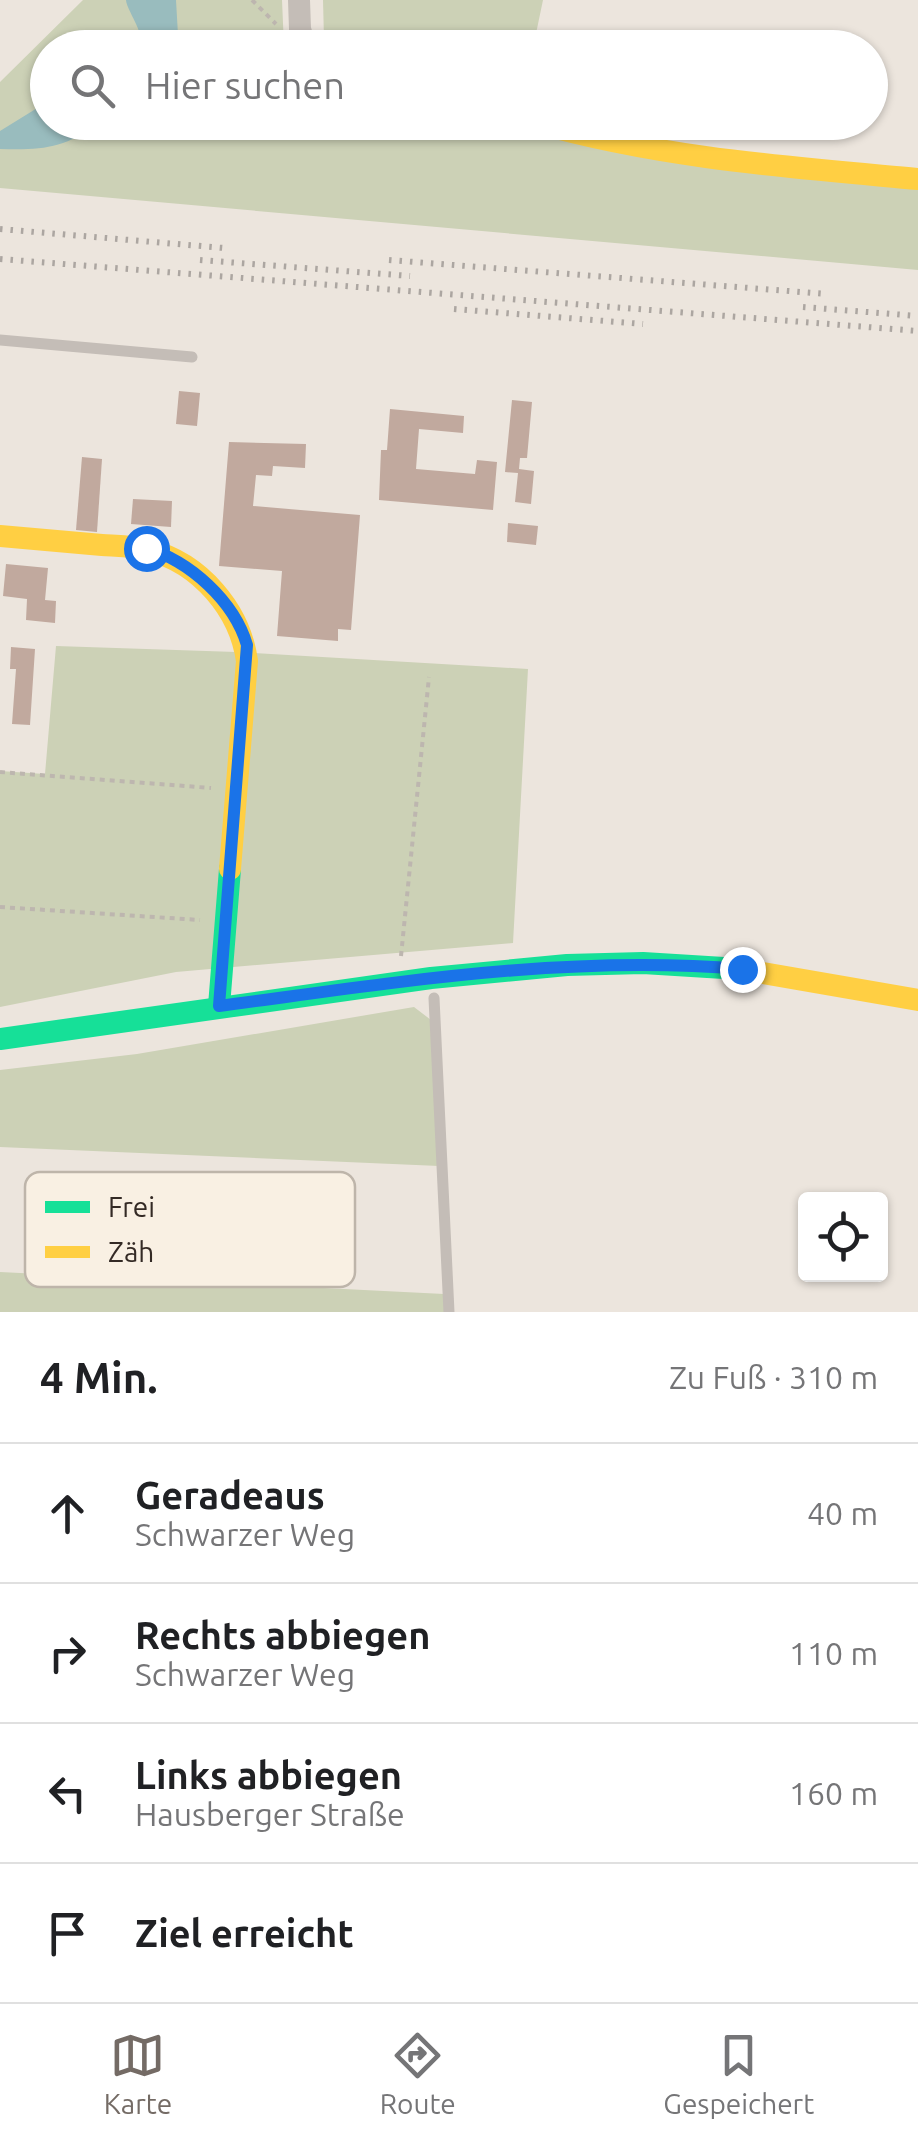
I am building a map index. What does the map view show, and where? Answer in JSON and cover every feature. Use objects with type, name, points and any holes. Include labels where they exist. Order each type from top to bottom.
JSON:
[{"type":"street","points":[[300,2],[302,30]]},
{"type":"street","points":[[610,140],[736,162],[918,178]]},
{"type":"street","points":[[0,536],[146,548],[180,563],[209,588],[242,629],[247,645],[219,1006]]},
{"type":"street","points":[[0,1039],[398,982],[567,965],[693,964],[816,980],[918,1000]]},
{"type":"lane","points":[[0,340],[192,357]]},
{"type":"lane","points":[[434,998],[449,1312]]},
{"type":"path","points":[[252,0],[272,23],[286,30]]},
{"type":"path","points":[[398,982],[429,677]]},
{"type":"path","points":[[0,772],[235,790]]},
{"type":"path","points":[[0,907],[224,921]]},
{"type":"green space","points":[[83,0],[282,0],[283,30],[53,30]]},
{"type":"green space","points":[[323,0],[543,0],[537,30],[324,30]]},
{"type":"green space","points":[[30,52],[30,140],[634,140],[918,183],[918,270],[0,188],[0,82]]},
{"type":"green space","points":[[56,646],[528,669],[513,943],[176,972],[0,1007],[0,771],[45,774]]},
{"type":"green space","points":[[414,1007],[431,1020],[439,1166],[0,1147],[0,1070],[137,1054]]},
{"type":"green space","points":[[0,1272],[25,1273],[25,1287],[303,1287],[444,1294],[444,1312],[0,1312]]},
{"type":"water","points":[[126,0],[176,0],[178,30],[139,30]]},
{"type":"water","points":[[30,112],[30,140],[68,140],[52,146],[0,149],[0,131]]},
{"type":"building","points":[[179,391],[200,393],[197,426],[176,424]]},
{"type":"building","points":[[512,400],[532,402],[527,458],[520,458],[519,469],[534,471],[531,504],[515,502],[518,473],[505,472]]},
{"type":"building","points":[[390,409],[464,416],[463,433],[419,429],[416,469],[475,474],[477,460],[497,462],[493,510],[379,500],[381,450],[387,450]]},
{"type":"building","points":[[229,442],[306,444],[305,468],[273,466],[272,476],[256,475],[253,506],[360,515],[351,630],[338,629],[338,641],[277,636],[282,571],[219,566]]},
{"type":"building","points":[[82,457],[102,459],[97,532],[76,530]]},
{"type":"building","points":[[133,499],[172,501],[171,527],[131,524]]},
{"type":"building","points":[[508,523],[538,526],[536,545],[507,542]]},
{"type":"building","points":[[6,564],[48,568],[45,600],[56,601],[55,623],[26,620],[27,599],[3,596]]},
{"type":"building","points":[[11,647],[35,649],[30,725],[12,724],[16,669],[10,669]]},
{"type":"railway","points":[[0,229],[224,248]]},
{"type":"railway","points":[[0,259],[918,331]]},
{"type":"railway","points":[[200,260],[410,276]]},
{"type":"railway","points":[[389,260],[827,294]]},
{"type":"railway","points":[[803,307],[918,316]]},
{"type":"railway","points":[[454,309],[643,324]]},
{"type":"traffic: fast","points":[[219,1006],[230,869]]},
{"type":"traffic: fast","points":[[0,1039],[431,978],[567,965],[643,963],[740,969]]},
{"type":"traffic: slow","points":[[610,140],[677,153],[918,179]]},
{"type":"traffic: slow","points":[[0,536],[149,550],[168,556],[201,577],[226,607],[236,624],[247,661],[230,869]]},
{"type":"traffic: slow","points":[[740,969],[918,1000]]},
{"type":"route","points":[[146,548],[163,553],[200,578],[228,609],[242,629],[247,645],[219,1006],[567,965],[693,964],[742,969]]}]
